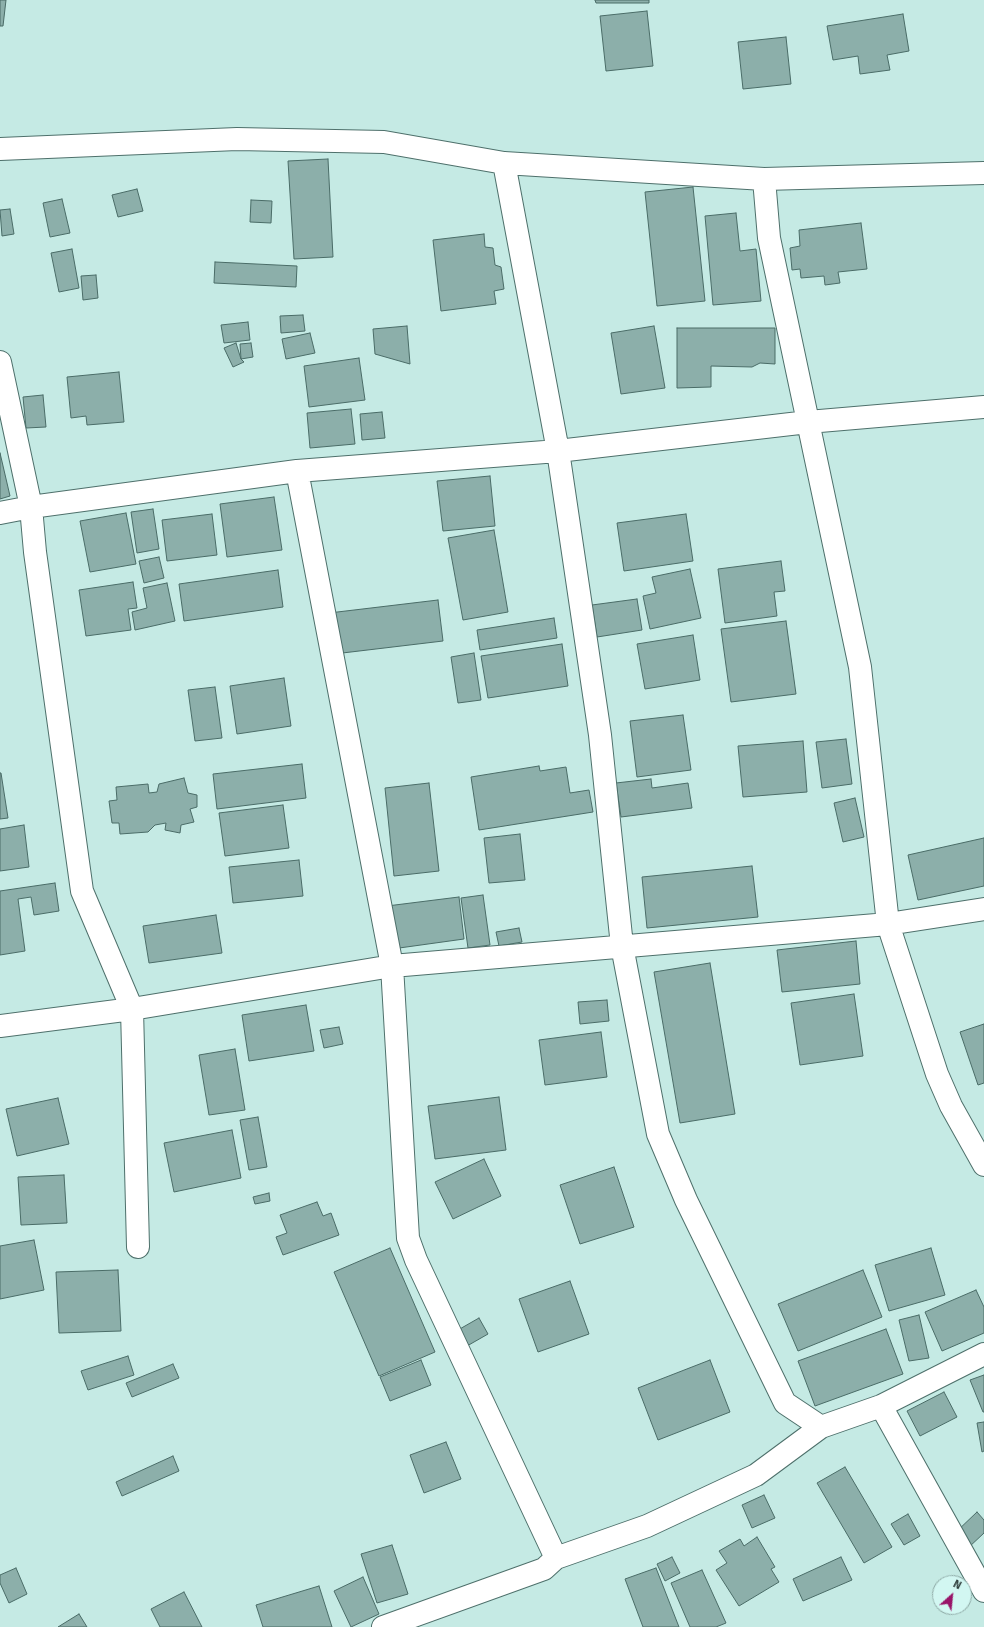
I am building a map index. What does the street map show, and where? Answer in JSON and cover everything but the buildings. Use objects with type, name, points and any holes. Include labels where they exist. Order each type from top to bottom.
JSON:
[{"type":"street","points":[[0,149],[237,139],[384,142],[504,163],[764,179],[984,173]]},
{"type":"street","points":[[504,163],[558,451],[600,735],[622,946],[658,1134],[686,1200],[785,1404],[821,1428]]},
{"type":"street","points":[[764,179],[769,238],[860,667],[888,924],[937,1074],[951,1106],[984,1165]]},
{"type":"street","points":[[0,362],[31,507],[35,552],[82,891],[132,1009],[138,1247]]},
{"type":"street","points":[[0,513],[31,507],[297,470],[558,451],[808,422],[984,407]]},
{"type":"street","points":[[297,470],[392,966],[408,1238],[416,1260],[556,1558]]},
{"type":"street","points":[[0,1026],[132,1009],[392,966],[888,924],[984,909]]},
{"type":"street","points":[[383,1627],[544,1569],[556,1558],[647,1526],[756,1475],[821,1428],[880,1406],[984,1354]]},
{"type":"street","points":[[880,1406],[984,1591]]}]
